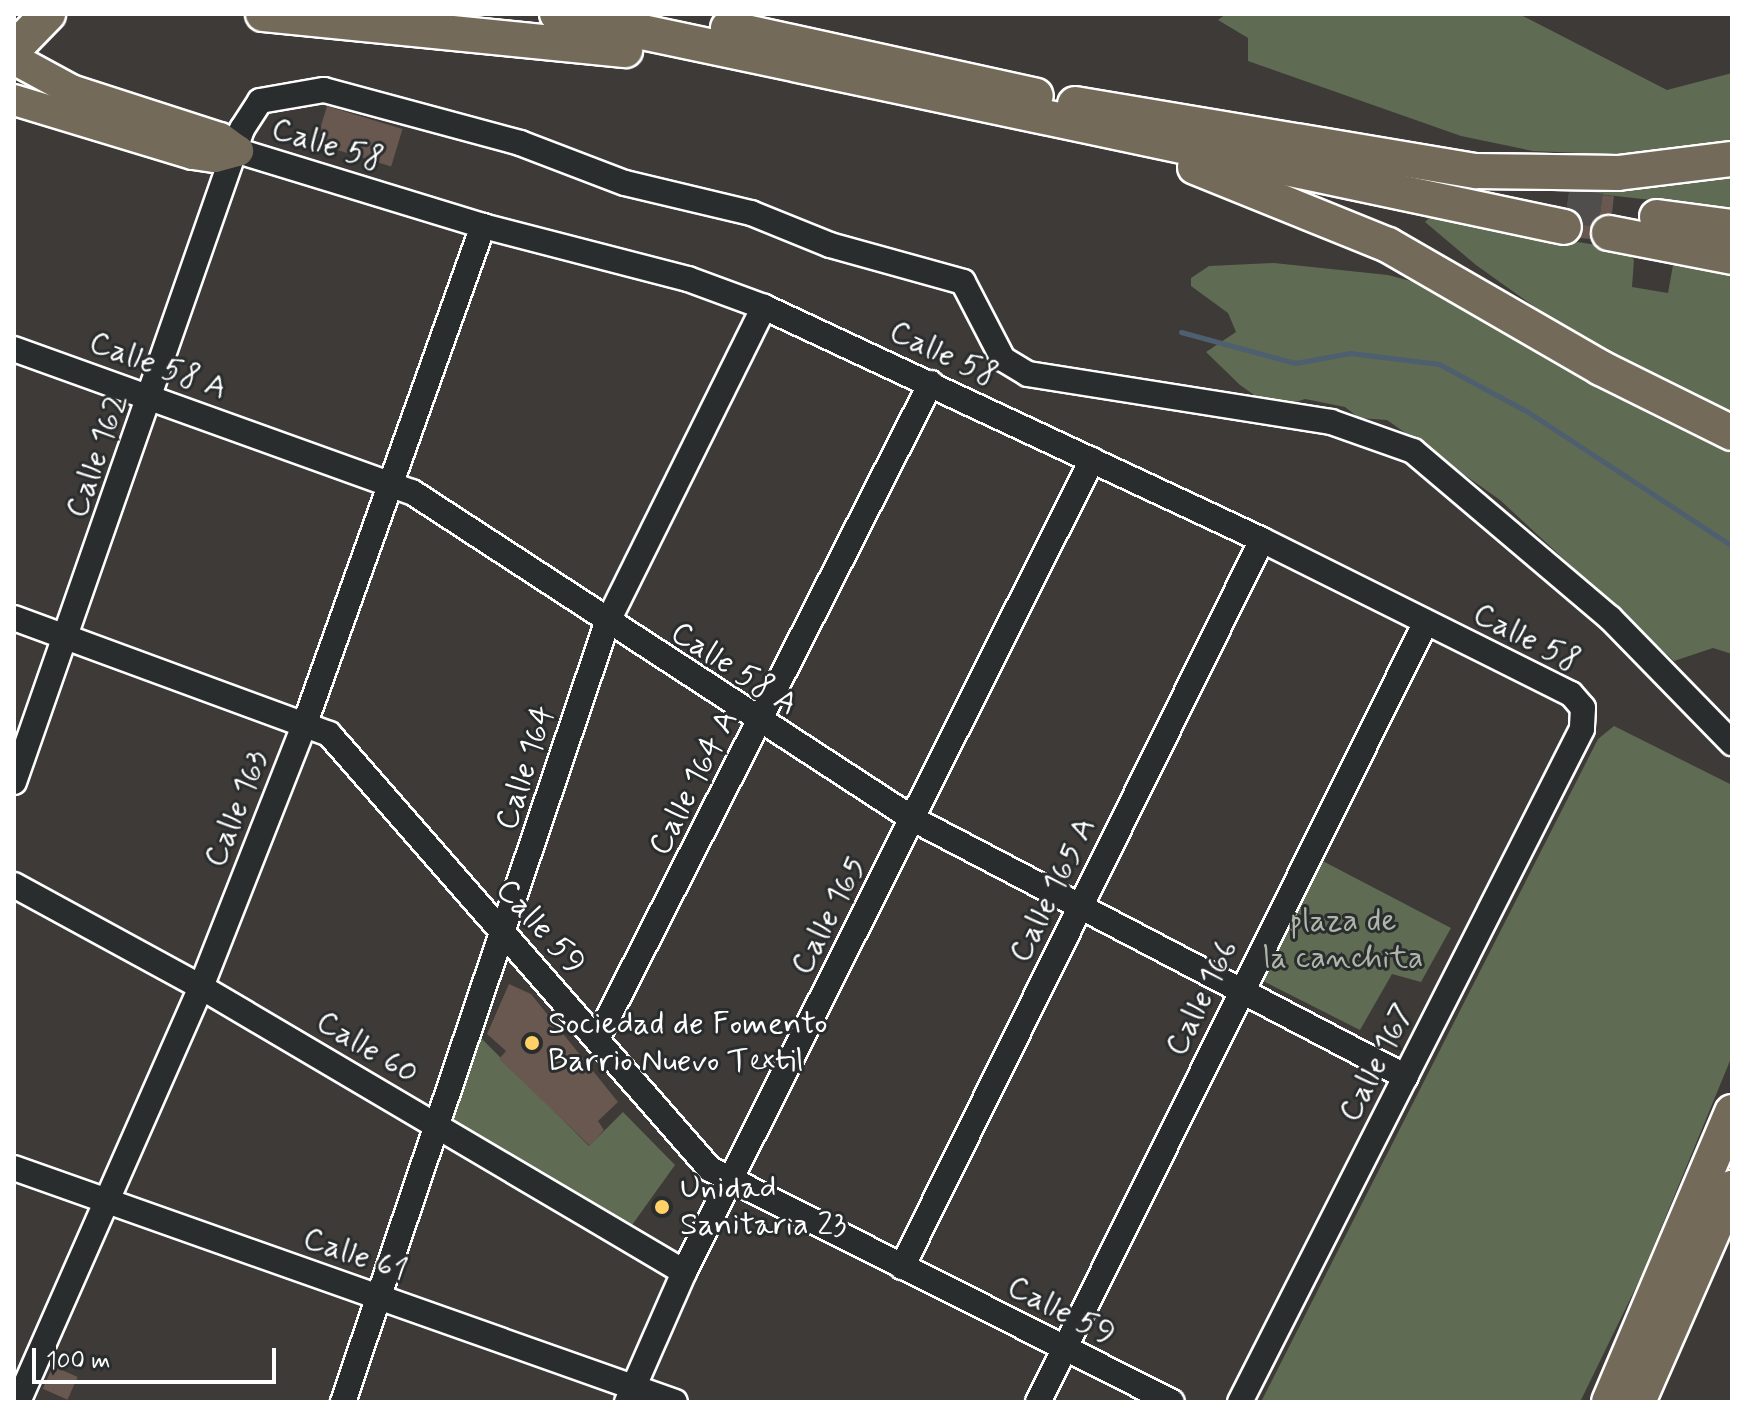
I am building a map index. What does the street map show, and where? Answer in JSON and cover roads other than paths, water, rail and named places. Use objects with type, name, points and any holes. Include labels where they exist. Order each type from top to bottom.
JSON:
[{"type":"highway","points":[[14,49],[48,14]]},
{"type":"highway","points":[[263,14],[556,40],[918,94],[1476,171],[1618,173],[1732,159]]},
{"type":"highway","points":[[557,14],[918,94]]},
{"type":"highway","points":[[666,14],[945,75]]},
{"type":"highway","points":[[728,14],[945,75],[1062,113],[1336,220],[1484,296],[1601,368],[1732,433]]},
{"type":"highway","points":[[1062,113],[1566,216]]},
{"type":"highway","points":[[1732,227],[1610,222],[1732,257]]},
{"type":"highway","points":[[1641,1402],[1732,1089]]},
{"type":"highway","points":[[1676,1280],[1732,1112]]},
{"type":"highway","points":[[1606,1402],[1646,1317],[1676,1280],[1732,1188]]},
{"type":"main road","points":[[14,59],[49,96],[193,154],[238,151]]},
{"type":"main road","points":[[14,100],[49,96]]},
{"type":"street","name":"Calle 162","points":[[14,782],[68,638],[238,151],[242,129],[260,101],[324,90],[520,143],[625,183],[751,213],[830,245],[963,282],[1003,359],[1028,374],[1223,410],[1331,422],[1413,451],[1610,618],[1732,743]]},
{"type":"street","name":"Calle 58","points":[[238,151],[483,226],[688,279],[764,307],[1262,540],[1571,694],[1583,708]]},
{"type":"street","name":"Calle 163","points":[[18,1402],[201,987],[305,723],[394,484],[483,226]]},
{"type":"street","name":"Calle 164","points":[[343,1402],[505,937],[607,623],[764,307]]},
{"type":"street","name":"Calle 58 A","points":[[14,349],[394,484],[760,725],[913,819],[1082,903],[1406,1077]]},
{"type":"street","name":"Calle 164 A","points":[[597,1039],[760,725],[931,383]]},
{"type":"street","name":"Calle 165","points":[[629,1394],[684,1272],[1092,460]]},
{"type":"street","name":"Calle 165 A","points":[[902,1267],[1262,540]]},
{"type":"street","name":"Calle 59","points":[[14,618],[305,723],[342,745],[700,1160],[731,1182],[1172,1402]]},
{"type":"street","name":"Calle 166","points":[[1038,1402],[1426,622]]},
{"type":"street","name":"Calle 167","points":[[1240,1402],[1582,729],[1583,708]]},
{"type":"street","name":"Calle 60","points":[[14,885],[201,987],[684,1272]]},
{"type":"street","name":"Calle 61","points":[[14,1168],[106,1203],[380,1297],[629,1394],[675,1402]]},
{"type":"waterway","points":[[1181,332],[1295,363],[1350,353],[1439,364],[1528,412],[1732,546]]},
{"type":"tunnel","points":[[1567,206],[1612,212]]},
{"type":"place","name":"Sociedad de Fomento Barrio Nuevo Textil","points":[[532,1043]]},
{"type":"place","name":"Unidad Sanitaria 23","points":[[662,1207]]},
{"type":"park label","name":"plaza de la canchita","points":[[1343,940]]}]
